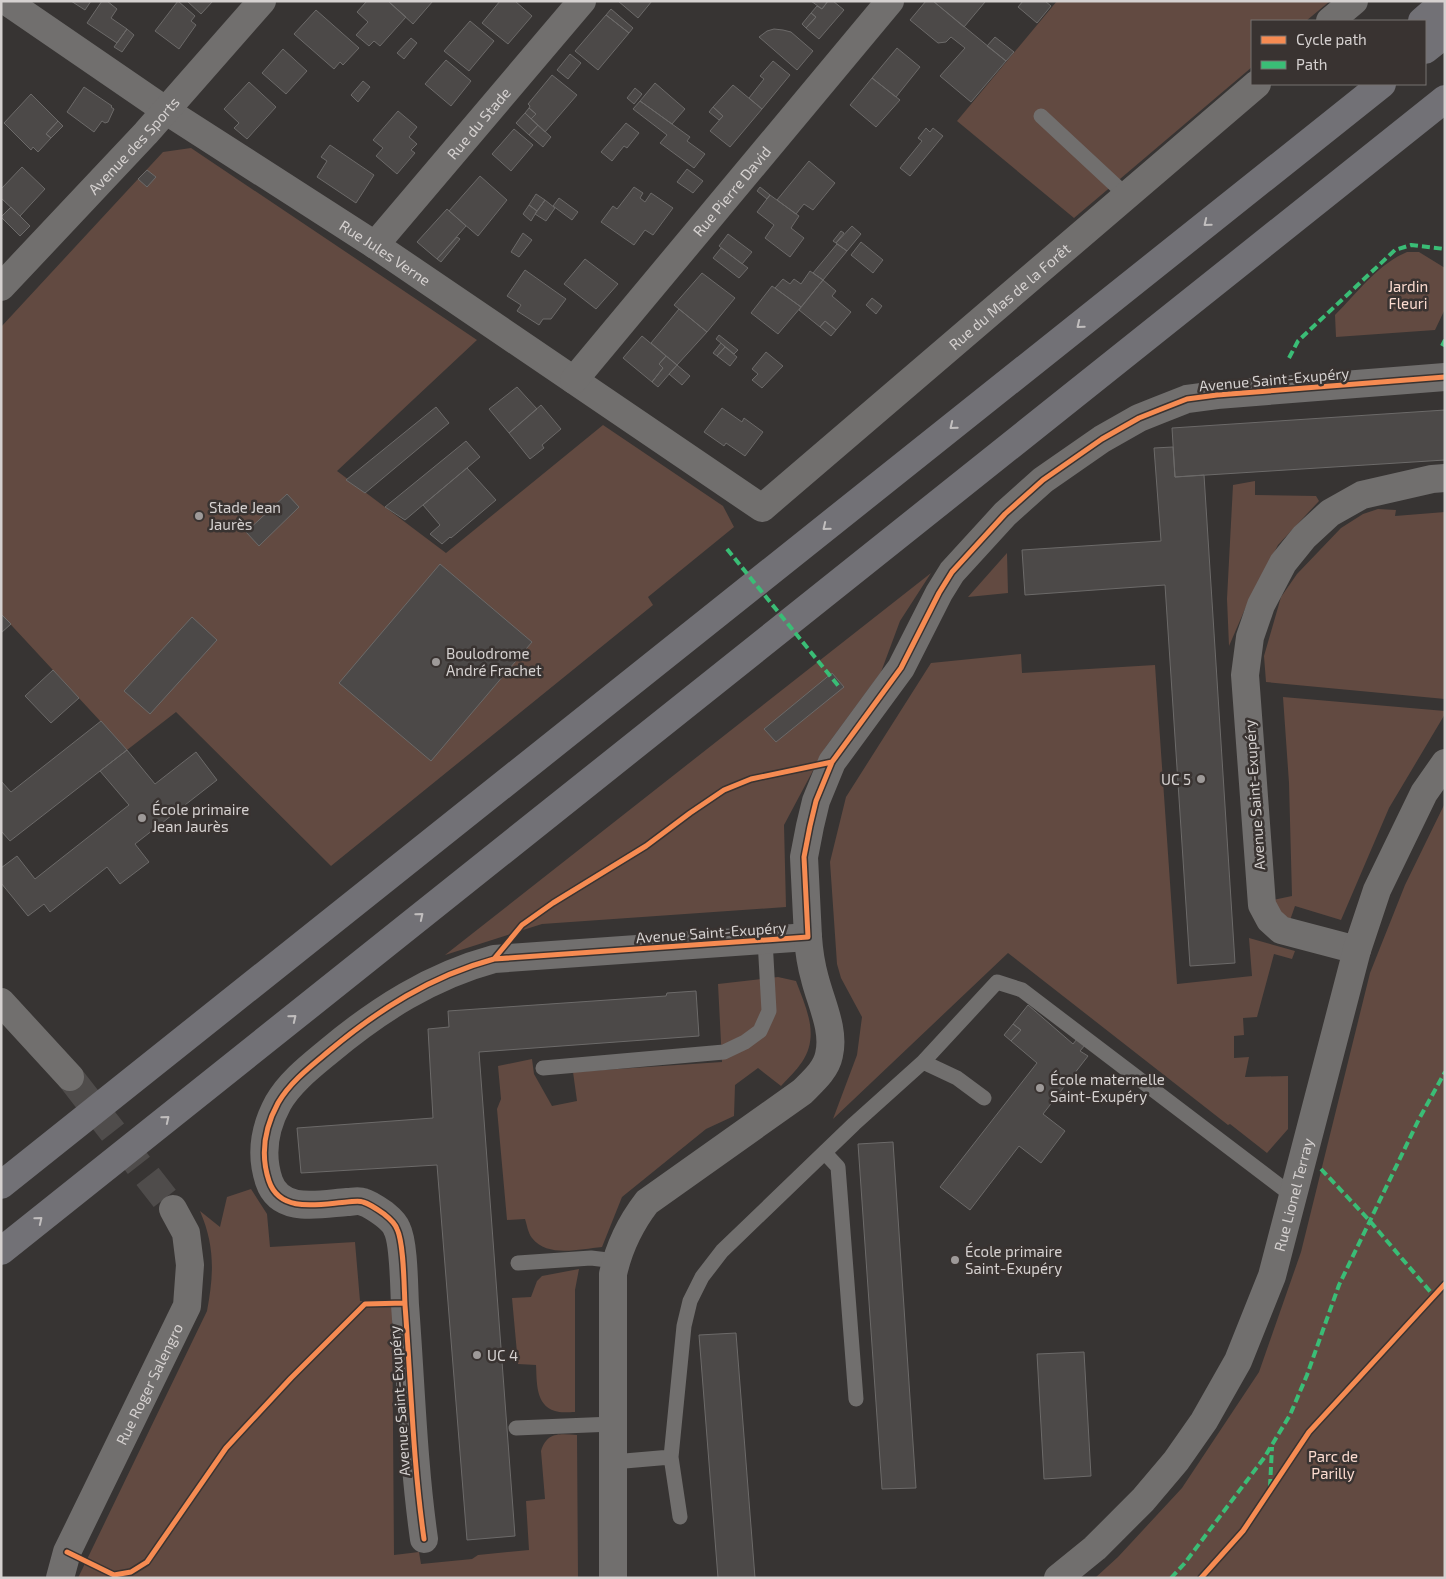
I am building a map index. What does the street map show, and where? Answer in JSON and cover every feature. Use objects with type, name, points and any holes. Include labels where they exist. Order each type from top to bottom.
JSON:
[{"type":"highway","points":[[1423,20],[1445,1]]},
{"type":"highway","points":[[1426,49],[1445,34]]},
{"type":"highway","points":[[1228,207],[1355,85]]},
{"type":"highway","points":[[1,1185],[1381,85]]},
{"type":"highway","points":[[1,1251],[1445,99]]},
{"type":"street","name":"Rue Jules Verne","points":[[6,1],[165,110],[375,245],[762,508]]},
{"type":"street","name":"Avenue des Sports","points":[[1,287],[146,133],[262,1]]},
{"type":"street","name":"Rue du Stade","points":[[375,245],[582,1]]},
{"type":"street","name":"Rue Pierre David","points":[[574,380],[890,1]]},
{"type":"street","points":[[1331,20],[1354,1]]},
{"type":"street","name":"Rue du Mas de la Forêt","points":[[762,508],[1256,85]]},
{"type":"street","name":"Avenue Saint-Exupéry","points":[[613,1578],[613,1274],[616,1261],[626,1234],[647,1202],[802,1092],[822,1072],[830,1055],[831,1034],[814,978],[810,957],[804,857],[816,801],[832,762],[901,668],[939,593],[952,572],[979,542],[1043,480],[1102,439],[1139,418],[1188,400],[1217,395],[1445,377]]},
{"type":"street","name":"Avenue Saint-Exupéry","points":[[1357,950],[1281,930],[1270,920],[1262,906],[1245,675],[1250,636],[1260,606],[1282,563],[1304,537],[1330,513],[1362,495],[1432,479],[1445,478]]},
{"type":"street","name":"Rue Lionel Terray","points":[[1058,1578],[1095,1548],[1143,1500],[1176,1462],[1204,1421],[1238,1361],[1272,1276],[1357,950],[1377,890],[1424,793],[1445,763]]},
{"type":"street","name":"Avenue Saint-Exupéry","points":[[424,1539],[418,1498],[401,1248],[397,1228],[390,1219],[361,1201],[303,1206],[283,1199],[274,1191],[268,1180],[264,1143],[269,1123],[279,1102],[293,1083],[309,1067],[360,1025],[413,991],[473,965],[494,960],[808,937]]},
{"type":"street","points":[[1,1002],[70,1077]]},
{"type":"street","name":"Rue Roger Salengro","points":[[60,1578],[67,1552],[187,1306],[190,1265],[186,1233],[173,1209]]},
{"type":"street","name":"Rue Roger Salengro","points":[[46,1578],[67,1552]]},
{"type":"lane","points":[[1041,116],[1127,196]]},
{"type":"lane","points":[[543,1068],[724,1052],[745,1042],[760,1031],[769,1011],[765,940]]},
{"type":"lane","points":[[680,1517],[671,1457],[684,1326],[690,1300],[702,1277],[722,1252],[854,1124],[923,1062],[997,982],[1022,990],[1294,1196]]},
{"type":"lane","points":[[923,1062],[957,1078],[984,1098]]},
{"type":"lane","points":[[825,1153],[838,1167],[856,1399]]},
{"type":"lane","points":[[518,1263],[591,1258],[616,1261]]},
{"type":"lane","points":[[516,1428],[613,1424]]},
{"type":"lane","points":[[613,1462],[671,1457]]},
{"type":"green space","points":[[1057,1],[1330,1],[1307,20],[1251,20],[1251,68],[1074,218],[957,121]]},
{"type":"green space","name":"Stade Jean Jaurès","points":[[191,148],[477,340],[337,471],[446,553],[603,425],[723,506],[734,527],[648,597],[653,605],[331,866],[176,712],[127,750],[1,614],[1,327],[163,152]]},
{"type":"green space","name":"Jardin Fleuri","points":[[1407,252],[1419,252],[1445,268],[1445,309],[1435,330],[1336,337],[1335,315],[1377,271],[1396,257]]},
{"type":"green space","points":[[1255,481],[1255,495],[1316,496],[1319,501],[1278,545],[1245,609],[1229,646],[1227,599],[1233,485]]},
{"type":"green space","points":[[1378,509],[1396,510],[1395,516],[1445,512],[1445,699],[1266,682],[1264,656],[1281,597],[1297,574],[1341,528],[1363,514]]},
{"type":"green space","points":[[1007,553],[1008,593],[968,597]]},
{"type":"green space","points":[[931,573],[900,621],[881,672],[825,748],[784,825],[786,907],[542,924],[445,955]]},
{"type":"green space","points":[[1021,654],[1022,673],[1155,665],[1177,984],[1252,976],[1249,938],[1295,951],[1292,959],[1274,954],[1257,1017],[1243,1018],[1244,1035],[1234,1036],[1234,1058],[1249,1057],[1245,1077],[1288,1076],[1288,1129],[1267,1153],[1230,1124],[1228,1125],[1008,953],[833,1119],[857,1055],[862,1017],[841,978],[837,964],[830,862],[846,797],[931,663]]},
{"type":"green space","points":[[1283,697],[1445,711],[1389,808],[1341,920],[1295,906],[1289,923],[1281,921],[1273,900],[1292,896],[1289,783]]},
{"type":"green space","name":"Parc de Parilly","points":[[1445,803],[1445,1578],[1095,1578],[1118,1557],[1182,1488],[1259,1372],[1301,1252],[1370,973],[1405,885]]},
{"type":"green space","points":[[778,977],[796,981],[807,1011],[811,1032],[807,1052],[802,1062],[781,1086],[758,1068],[735,1085],[734,1116],[706,1129],[622,1197],[602,1247],[564,1251],[546,1248],[532,1238],[525,1219],[507,1220],[497,1109],[501,1099],[498,1066],[532,1059],[534,1074],[552,1106],[577,1101],[573,1072],[722,1062],[718,984]]},
{"type":"green space","points":[[251,1189],[267,1214],[270,1247],[355,1242],[360,1301],[392,1300],[394,1555],[419,1552],[421,1564],[472,1559],[478,1555],[529,1550],[526,1501],[545,1499],[541,1451],[547,1440],[555,1435],[577,1435],[578,1578],[78,1578],[207,1311],[212,1260],[211,1248],[200,1211],[220,1227],[227,1197]]},
{"type":"green space","points":[[579,1269],[575,1290],[575,1412],[559,1412],[548,1408],[540,1398],[536,1365],[518,1364],[512,1298],[531,1297],[537,1281],[542,1276]]},
{"type":"building","points":[[71,1],[91,1],[85,10]]},
{"type":"building","points":[[102,1],[107,1],[117,9],[111,18],[127,29],[117,43],[87,23]]},
{"type":"building","points":[[178,1],[195,16],[191,21],[196,25],[179,49],[155,31]]},
{"type":"building","points":[[187,1],[213,1],[201,14]]},
{"type":"building","points":[[367,1],[388,1],[406,17],[380,46],[374,41],[369,46],[356,35],[368,22],[357,12]]},
{"type":"building","points":[[390,1],[433,1],[413,24]]},
{"type":"building","points":[[500,1],[515,1],[532,16],[508,44],[482,23]]},
{"type":"building","points":[[618,1],[652,1],[638,18]]},
{"type":"building","points":[[811,1],[828,1],[822,9]]},
{"type":"building","points":[[828,1],[833,1],[844,10],[819,39],[806,28],[816,17],[811,13],[817,6],[822,9]]},
{"type":"building","points":[[926,1],[933,1],[1006,61],[971,102],[940,76],[965,48],[951,37],[946,42],[938,43],[910,20]]},
{"type":"building","points":[[933,1],[984,1],[985,2],[964,27]]},
{"type":"building","points":[[1023,1],[1045,1],[1051,6],[1037,23],[1018,7]]},
{"type":"building","points":[[611,9],[633,28],[629,33],[606,15]]},
{"type":"building","points":[[316,10],[359,48],[343,65],[340,62],[334,69],[294,34]]},
{"type":"building","points":[[811,13],[816,17],[806,28],[802,24]]},
{"type":"building","points":[[606,15],[629,33],[598,70],[575,51]]},
{"type":"building","points":[[470,21],[494,41],[469,71],[444,51]]},
{"type":"building","points":[[127,29],[134,35],[122,52],[114,47]]},
{"type":"building","points":[[774,29],[791,32],[813,51],[797,70],[759,37],[767,31]]},
{"type":"building","points":[[995,37],[1014,52],[1006,61],[987,46]]},
{"type":"building","points":[[411,38],[417,43],[404,59],[397,53]]},
{"type":"building","points":[[897,48],[920,67],[896,97],[872,78]]},
{"type":"building","points":[[283,49],[307,71],[286,94],[262,73]]},
{"type":"building","points":[[570,54],[581,63],[568,79],[557,70]]},
{"type":"building","points":[[446,60],[471,81],[451,106],[425,84]]},
{"type":"building","points":[[773,61],[790,75],[762,109],[749,98],[764,79],[760,76]]},
{"type":"building","points":[[552,75],[577,95],[545,132],[531,119],[536,114],[529,108],[528,104]]},
{"type":"building","points":[[872,78],[900,100],[876,127],[850,105]]},
{"type":"building","points":[[363,81],[370,87],[358,102],[351,95]]},
{"type":"building","points":[[249,82],[276,107],[247,139],[234,128],[239,123],[224,109]]},
{"type":"building","points":[[655,83],[685,109],[672,124],[640,101]]},
{"type":"building","points":[[733,85],[762,109],[730,147],[710,131],[723,116],[713,107]]},
{"type":"building","points":[[84,87],[114,109],[108,122],[102,121],[94,132],[67,112]]},
{"type":"building","points":[[635,88],[642,94],[634,104],[627,98]]},
{"type":"building","points":[[31,94],[58,121],[46,134],[51,138],[38,152],[33,147],[31,150],[4,123]]},
{"type":"building","points":[[640,101],[690,137],[687,141],[705,154],[694,168],[660,143],[667,135],[633,109]]},
{"type":"building","points":[[713,107],[723,116],[719,120],[709,112]]},
{"type":"building","points":[[529,108],[536,114],[531,119],[525,113]]},
{"type":"building","points":[[398,111],[417,127],[409,137],[417,144],[411,150],[415,153],[397,174],[376,156],[383,148],[373,140]]},
{"type":"building","points":[[525,113],[538,125],[529,135],[516,123]]},
{"type":"building","points":[[58,121],[63,126],[51,138],[46,134]]},
{"type":"building","points":[[626,123],[639,133],[627,148],[624,146],[612,161],[601,152]]},
{"type":"building","points":[[538,125],[551,137],[543,147],[529,135]]},
{"type":"building","points":[[926,128],[930,132],[933,128],[943,136],[910,176],[900,168],[922,141],[918,138]]},
{"type":"building","points":[[514,129],[533,145],[511,171],[492,154]]},
{"type":"building","points":[[330,145],[374,175],[356,203],[317,177],[327,161],[321,157]]},
{"type":"building","points":[[809,161],[835,183],[813,210],[804,204],[796,214],[777,200]]},
{"type":"building","points":[[22,167],[45,189],[20,216],[1,198],[1,189]]},
{"type":"building","points":[[687,169],[703,181],[693,193],[677,182]]},
{"type":"building","points":[[147,170],[156,177],[147,187],[138,179]]},
{"type":"building","points":[[480,176],[507,200],[478,236],[449,211]]},
{"type":"building","points":[[634,187],[643,193],[640,198],[645,202],[651,193],[673,208],[653,235],[645,230],[634,245],[601,222],[613,206],[617,209]]},
{"type":"building","points":[[760,187],[770,195],[767,199],[757,191]]},
{"type":"building","points":[[536,194],[545,200],[537,211],[529,205]]},
{"type":"building","points":[[770,195],[799,216],[791,228],[804,238],[790,257],[765,238],[774,225],[757,212]]},
{"type":"building","points":[[559,198],[578,212],[572,220],[553,206]]},
{"type":"building","points":[[545,200],[555,208],[546,221],[535,214]]},
{"type":"building","points":[[529,205],[537,211],[531,221],[523,214]]},
{"type":"building","points":[[11,207],[30,226],[20,236],[1,217]]},
{"type":"building","points":[[447,209],[466,226],[437,259],[417,242]]},
{"type":"building","points":[[852,226],[861,234],[847,251],[836,243]]},
{"type":"building","points":[[841,231],[844,233],[836,243],[833,241]]},
{"type":"building","points":[[523,233],[532,240],[519,257],[511,252]]},
{"type":"building","points":[[728,234],[752,252],[742,264],[719,246]]},
{"type":"building","points":[[457,237],[460,239],[441,262],[437,259]]},
{"type":"building","points":[[861,242],[883,260],[873,273],[851,255]]},
{"type":"building","points":[[837,244],[847,251],[823,280],[813,273]]},
{"type":"building","points":[[721,248],[748,268],[739,278],[713,258]]},
{"type":"building","points":[[585,259],[618,284],[596,309],[564,284]]},
{"type":"building","points":[[525,270],[566,299],[551,319],[543,319],[539,325],[517,311],[521,305],[507,296]]},
{"type":"building","points":[[810,271],[823,280],[801,307],[775,288],[783,279],[790,284],[794,279],[801,284]]},
{"type":"building","points":[[702,273],[735,298],[707,332],[674,305]]},
{"type":"building","points":[[823,280],[836,291],[832,296],[851,312],[836,330],[825,321],[820,327],[799,310]]},
{"type":"building","points":[[772,286],[801,307],[778,334],[751,313]]},
{"type":"building","points":[[872,298],[882,306],[876,314],[866,305]]},
{"type":"building","points":[[679,309],[707,332],[677,365],[651,343]]},
{"type":"building","points":[[825,321],[836,330],[831,336],[820,327]]},
{"type":"building","points":[[719,335],[738,350],[734,354],[716,339]]},
{"type":"building","points":[[642,336],[666,356],[659,364],[663,368],[652,382],[623,358]]},
{"type":"building","points":[[721,343],[725,347],[717,356],[713,353]]},
{"type":"building","points":[[725,347],[737,357],[730,366],[717,356]]},
{"type":"building","points":[[766,352],[783,366],[762,388],[752,380],[758,374],[752,369]]},
{"type":"building","points":[[666,356],[677,365],[658,387],[652,382],[663,368],[659,364]]},
{"type":"building","points":[[677,365],[690,376],[682,385],[669,374]]},
{"type":"building","points":[[517,387],[537,409],[509,433],[489,409]]},
{"type":"building","points":[[541,405],[561,429],[542,445],[544,448],[530,459],[509,433]]},
{"type":"building","points":[[436,407],[449,423],[365,493],[346,480]]},
{"type":"building","points":[[722,408],[742,422],[744,418],[763,432],[745,456],[726,443],[724,446],[704,432]]},
{"type":"building","points":[[1445,410],[1445,460],[1175,477],[1172,428]]},
{"type":"building","points":[[466,441],[480,457],[405,520],[385,507]]},
{"type":"building","name":"UC 5","points":[[1173,447],[1175,477],[1204,475],[1235,963],[1190,966],[1165,585],[1025,595],[1022,550],[1161,541],[1154,448]]},
{"type":"building","points":[[467,468],[496,500],[442,544],[430,534],[440,525],[423,505]]},
{"type":"building","points":[[287,494],[299,507],[259,546],[246,532]]},
{"type":"building","name":"Boulodrome André Frachet","points":[[440,564],[532,642],[431,761],[339,683]]},
{"type":"building","points":[[1,614],[11,624],[1,633]]},
{"type":"building","points":[[192,617],[217,640],[150,714],[124,691]]},
{"type":"building","points":[[53,670],[79,698],[51,723],[25,696]]},
{"type":"building","points":[[832,673],[844,687],[776,742],[764,729]]},
{"type":"building","points":[[101,721],[127,750],[10,841],[1,831],[1,781],[11,792]]},
{"type":"building","points":[[127,750],[155,784],[196,752],[217,780],[135,844],[149,862],[120,884],[107,867],[50,912],[44,904],[28,916],[1,883],[1,868],[17,856],[35,879],[129,805],[100,771]]},
{"type":"building","name":"UC 4","points":[[696,991],[699,1036],[479,1052],[515,1536],[467,1540],[437,1165],[301,1173],[297,1128],[433,1118],[428,1029],[449,1027],[448,1011],[666,996],[667,993]]},
{"type":"building","name":"École maternelle Saint-Exupéry","points":[[1028,1005],[1073,1044],[1077,1039],[1085,1045],[1080,1051],[1088,1056],[1043,1114],[1065,1131],[1041,1163],[1019,1146],[970,1210],[940,1187],[1037,1063],[1011,1041],[1021,1030],[1013,1024]]},
{"type":"building","points":[[1013,1024],[1021,1030],[1011,1041],[1004,1035]]},
{"type":"building","points":[[893,1142],[916,1488],[882,1489],[858,1144]]},
{"type":"building","points":[[736,1333],[755,1578],[718,1578],[699,1335]]},
{"type":"building","points":[[1084,1352],[1091,1476],[1044,1479],[1037,1354]]},
{"type":"tunnel","points":[[70,1077],[173,1209]]},
{"type":"marked path","points":[[1289,358],[1298,341],[1395,250],[1411,245],[1445,249]]},
{"type":"marked path","points":[[1442,346],[1445,340]]},
{"type":"marked path","points":[[727,549],[840,688]]},
{"type":"marked path","points":[[1171,1578],[1184,1564],[1264,1458],[1290,1415],[1307,1375],[1339,1285],[1419,1119],[1445,1072]]},
{"type":"marked path","points":[[1321,1169],[1369,1220],[1434,1296]]},
{"type":"marked path","points":[[1270,1487],[1272,1447]]},
{"type":"cycle path","points":[[424,1539],[415,1452],[403,1265],[399,1236],[396,1227],[390,1219],[361,1201],[302,1205],[291,1203],[274,1191],[266,1171],[265,1141],[274,1112],[288,1088],[329,1051],[386,1008],[449,975],[494,959],[808,937],[804,857],[816,801],[832,762],[901,668],[939,593],[952,572],[1005,514],[1043,480],[1102,439],[1139,418],[1187,399],[1445,377]]},
{"type":"cycle path","points":[[494,959],[522,925],[553,903],[646,846],[724,790],[751,779],[832,762]]},
{"type":"cycle path","points":[[1201,1578],[1243,1531],[1309,1432],[1445,1284]]},
{"type":"cycle path","points":[[67,1552],[114,1575],[131,1572],[147,1562],[226,1448],[291,1378],[365,1304],[405,1303]]},
{"type":"place","name":"Stade Jean Jaurès","points":[[199,516]]},
{"type":"place","name":"Boulodrome André Frachet","points":[[436,662]]},
{"type":"place","name":"UC 5","points":[[1201,779]]},
{"type":"place","name":"École primaire Jean Jaurès","points":[[142,818]]},
{"type":"place","name":"École maternelle Saint-Exupéry","points":[[1040,1088]]},
{"type":"place","name":"École primaire Saint-Exupéry","points":[[955,1260]]},
{"type":"place","name":"UC 4","points":[[477,1355]]}]
